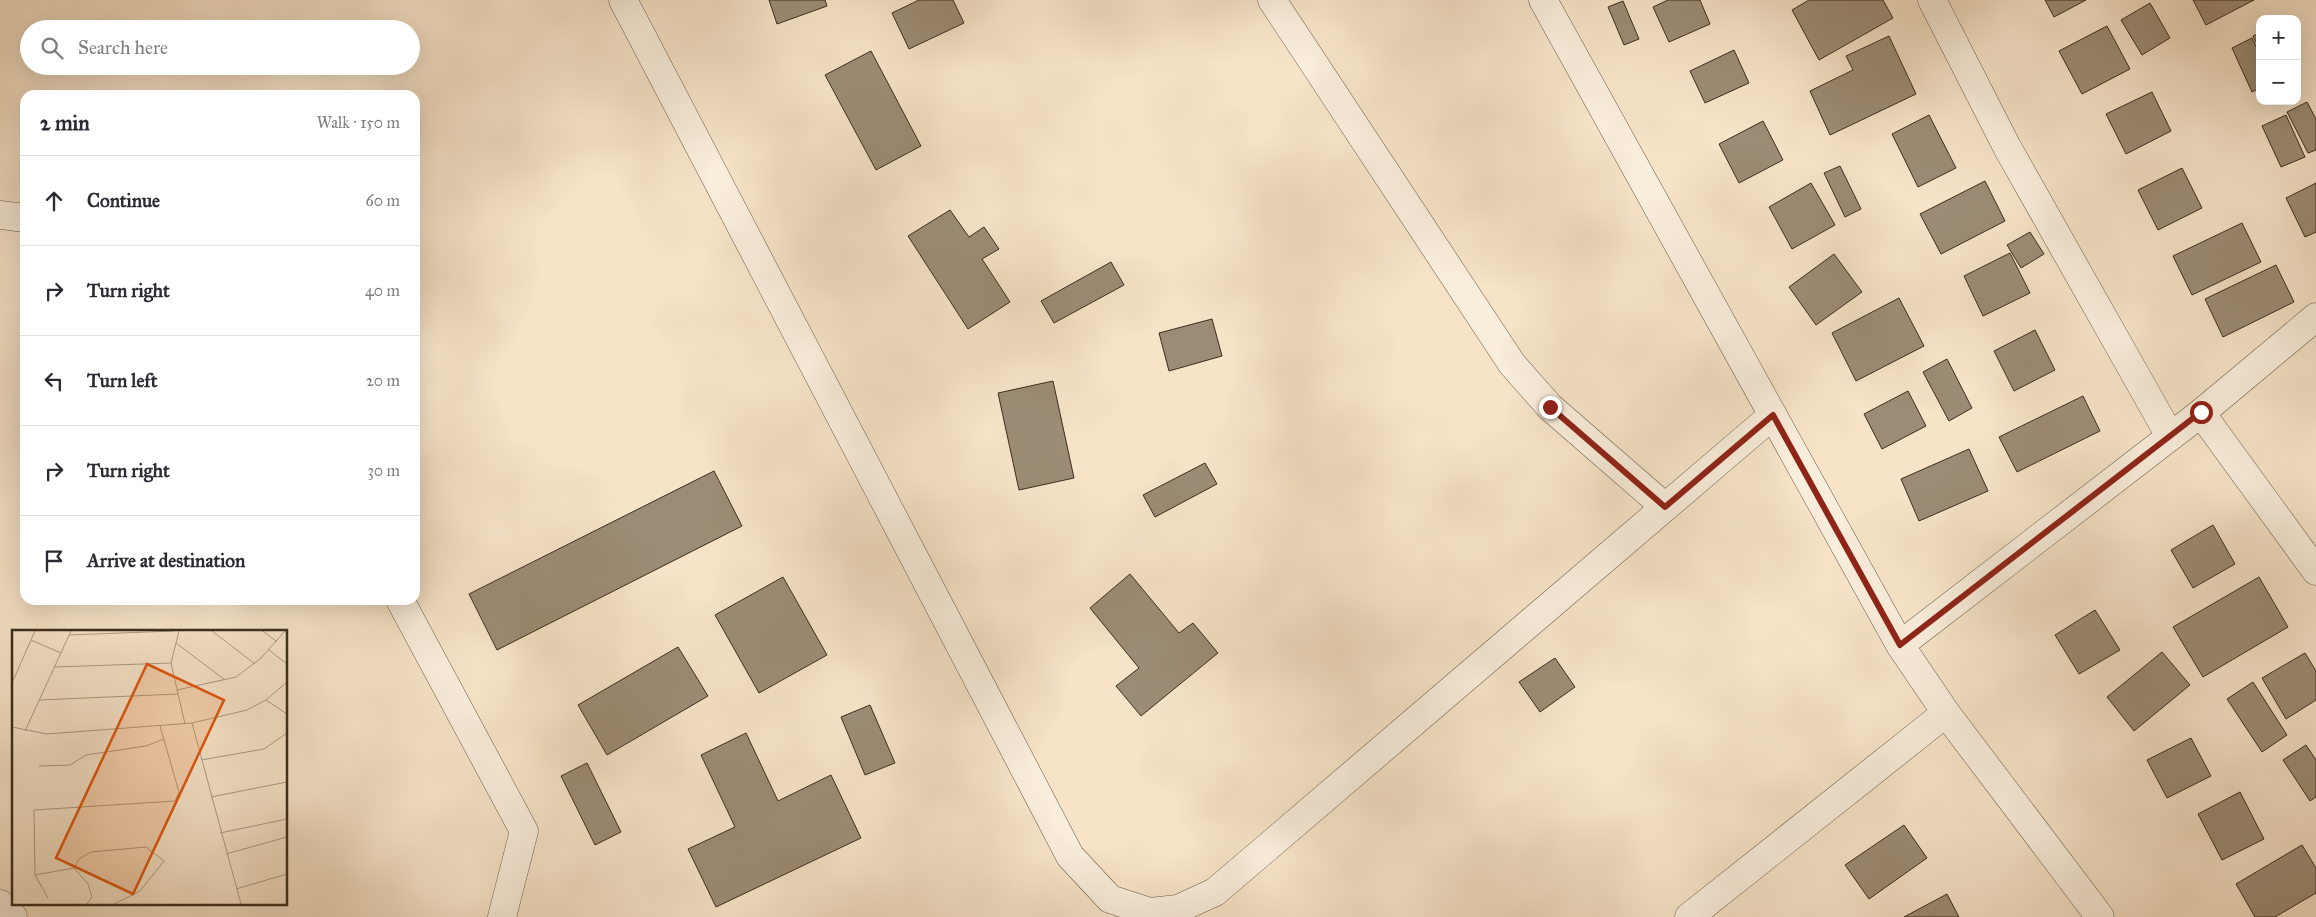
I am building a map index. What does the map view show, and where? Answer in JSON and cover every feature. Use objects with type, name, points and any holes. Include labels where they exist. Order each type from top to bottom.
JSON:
[{"type":"street","points":[[623,0],[1070,856],[1110,899],[1150,912],[1178,909],[1215,892],[1773,415]]},
{"type":"street","points":[[1272,0],[1512,364],[1557,413],[1665,507]]},
{"type":"street","points":[[1543,0],[1900,645],[1946,713],[2100,917]]},
{"type":"street","points":[[1932,0],[2007,147],[2170,436]]},
{"type":"street","points":[[0,215],[20,217]]},
{"type":"street","points":[[1900,645],[2201,412],[2316,316]]},
{"type":"street","points":[[2201,412],[2316,571]]},
{"type":"street","points":[[403,605],[524,831],[502,917]]},
{"type":"street","points":[[1689,917],[1946,713]]},
{"type":"street","points":[[0,904],[13,917]]},
{"type":"building","points":[[769,0],[825,0],[827,6],[777,24]]},
{"type":"building","points":[[919,0],[953,0],[964,23],[909,49],[892,13]]},
{"type":"building","points":[[1668,0],[1700,0],[1710,24],[1669,42],[1653,7]]},
{"type":"building","points":[[1809,0],[1883,0],[1893,18],[1819,60],[1792,10]]},
{"type":"building","points":[[2045,0],[2086,0],[2054,17]]},
{"type":"building","points":[[2193,0],[2254,0],[2206,25]]},
{"type":"building","points":[[1623,1],[1639,39],[1624,45],[1608,7]]},
{"type":"building","points":[[2150,3],[2170,38],[2142,55],[2121,20]]},
{"type":"building","points":[[2107,26],[2130,69],[2082,94],[2059,51]]},
{"type":"building","points":[[1889,36],[1916,94],[1830,135],[1810,91],[1853,70],[1846,56]]},
{"type":"building","points":[[2252,38],[2256,46],[2256,90],[2252,92],[2232,48]]},
{"type":"building","points":[[1734,50],[1749,83],[1705,103],[1690,71]]},
{"type":"building","points":[[871,51],[921,146],[876,170],[825,75]]},
{"type":"building","points":[[2152,92],[2171,131],[2126,154],[2106,114]]},
{"type":"building","points":[[2307,102],[2316,119],[2316,150],[2308,153],[2287,112]]},
{"type":"building","points":[[1929,115],[1956,168],[1918,187],[1892,134]]},
{"type":"building","points":[[2286,115],[2305,157],[2281,167],[2262,126]]},
{"type":"building","points":[[1763,121],[1783,160],[1739,183],[1719,144]]},
{"type":"building","points":[[1840,166],[1861,209],[1845,217],[1824,173]]},
{"type":"building","points":[[2182,168],[2202,208],[2158,230],[2138,190]]},
{"type":"building","points":[[1985,181],[2005,221],[1941,254],[1920,214]]},
{"type":"building","points":[[1811,183],[1835,225],[1792,249],[1769,207]]},
{"type":"building","points":[[2316,183],[2316,232],[2305,237],[2286,198]]},
{"type":"building","points":[[950,210],[969,237],[984,227],[999,249],[982,259],[1010,302],[968,329],[908,236]]},
{"type":"building","points":[[2242,223],[2261,262],[2192,295],[2173,256]]},
{"type":"building","points":[[2030,232],[2044,254],[2021,268],[2007,245]]},
{"type":"building","points":[[2010,253],[2030,293],[1983,316],[1964,276]]},
{"type":"building","points":[[1834,254],[1862,292],[1816,325],[1789,287]]},
{"type":"building","points":[[1111,262],[1124,285],[1054,323],[1041,301]]},
{"type":"building","points":[[2276,265],[2294,302],[2223,337],[2205,299]]},
{"type":"building","points":[[1899,298],[1924,346],[1856,381],[1832,333]]},
{"type":"building","points":[[1212,319],[1222,356],[1169,371],[1159,333]]},
{"type":"building","points":[[2035,330],[2055,370],[2014,391],[1994,351]]},
{"type":"building","points":[[1947,359],[1972,408],[1949,421],[1923,372]]},
{"type":"building","points":[[1053,381],[1074,478],[1019,490],[998,393]]},
{"type":"building","points":[[1908,391],[1926,426],[1882,449],[1864,414]]},
{"type":"building","points":[[2083,396],[2100,431],[2017,472],[1999,437]]},
{"type":"building","points":[[1969,449],[1988,491],[1919,521],[1901,479]]},
{"type":"building","points":[[1205,463],[1217,484],[1155,517],[1143,495]]},
{"type":"building","points":[[714,471],[742,526],[497,650],[469,594]]},
{"type":"building","points":[[2213,525],[2235,564],[2193,588],[2171,550]]},
{"type":"building","points":[[1130,574],[1179,633],[1193,623],[1218,653],[1141,716],[1116,686],[1139,668],[1090,608]]},
{"type":"building","points":[[783,577],[827,655],[759,693],[715,615]]},
{"type":"building","points":[[2259,577],[2288,627],[2203,677],[2173,627]]},
{"type":"building","points":[[2095,610],[2120,650],[2079,674],[2055,635]]},
{"type":"building","points":[[678,647],[708,696],[607,755],[578,705]]},
{"type":"building","points":[[2162,652],[2190,685],[2134,731],[2107,697]]},
{"type":"building","points":[[2305,653],[2316,671],[2316,700],[2286,719],[2262,678]]},
{"type":"building","points":[[1555,658],[1575,687],[1540,712],[1519,682]]},
{"type":"building","points":[[2253,682],[2287,735],[2262,752],[2227,699]]},
{"type":"building","points":[[870,705],[895,763],[865,775],[841,717]]},
{"type":"building","points":[[746,733],[778,801],[831,775],[861,838],[716,907],[688,849],[735,827],[701,755]]},
{"type":"building","points":[[2191,738],[2211,776],[2167,798],[2147,760]]},
{"type":"building","points":[[2306,745],[2316,760],[2316,797],[2310,801],[2283,760]]},
{"type":"building","points":[[587,763],[621,832],[595,845],[561,776]]},
{"type":"building","points":[[2240,792],[2264,839],[2222,860],[2198,814]]},
{"type":"building","points":[[1904,825],[1927,858],[1869,899],[1845,865]]},
{"type":"building","points":[[2302,845],[2316,868],[2316,893],[2275,917],[2255,917],[2236,884]]},
{"type":"building","points":[[1947,894],[1959,917],[1904,917]]},
{"type":"route","points":[[1550,407],[1596,449],[1665,507],[1773,415],[1900,645],[2201,412]]}]
